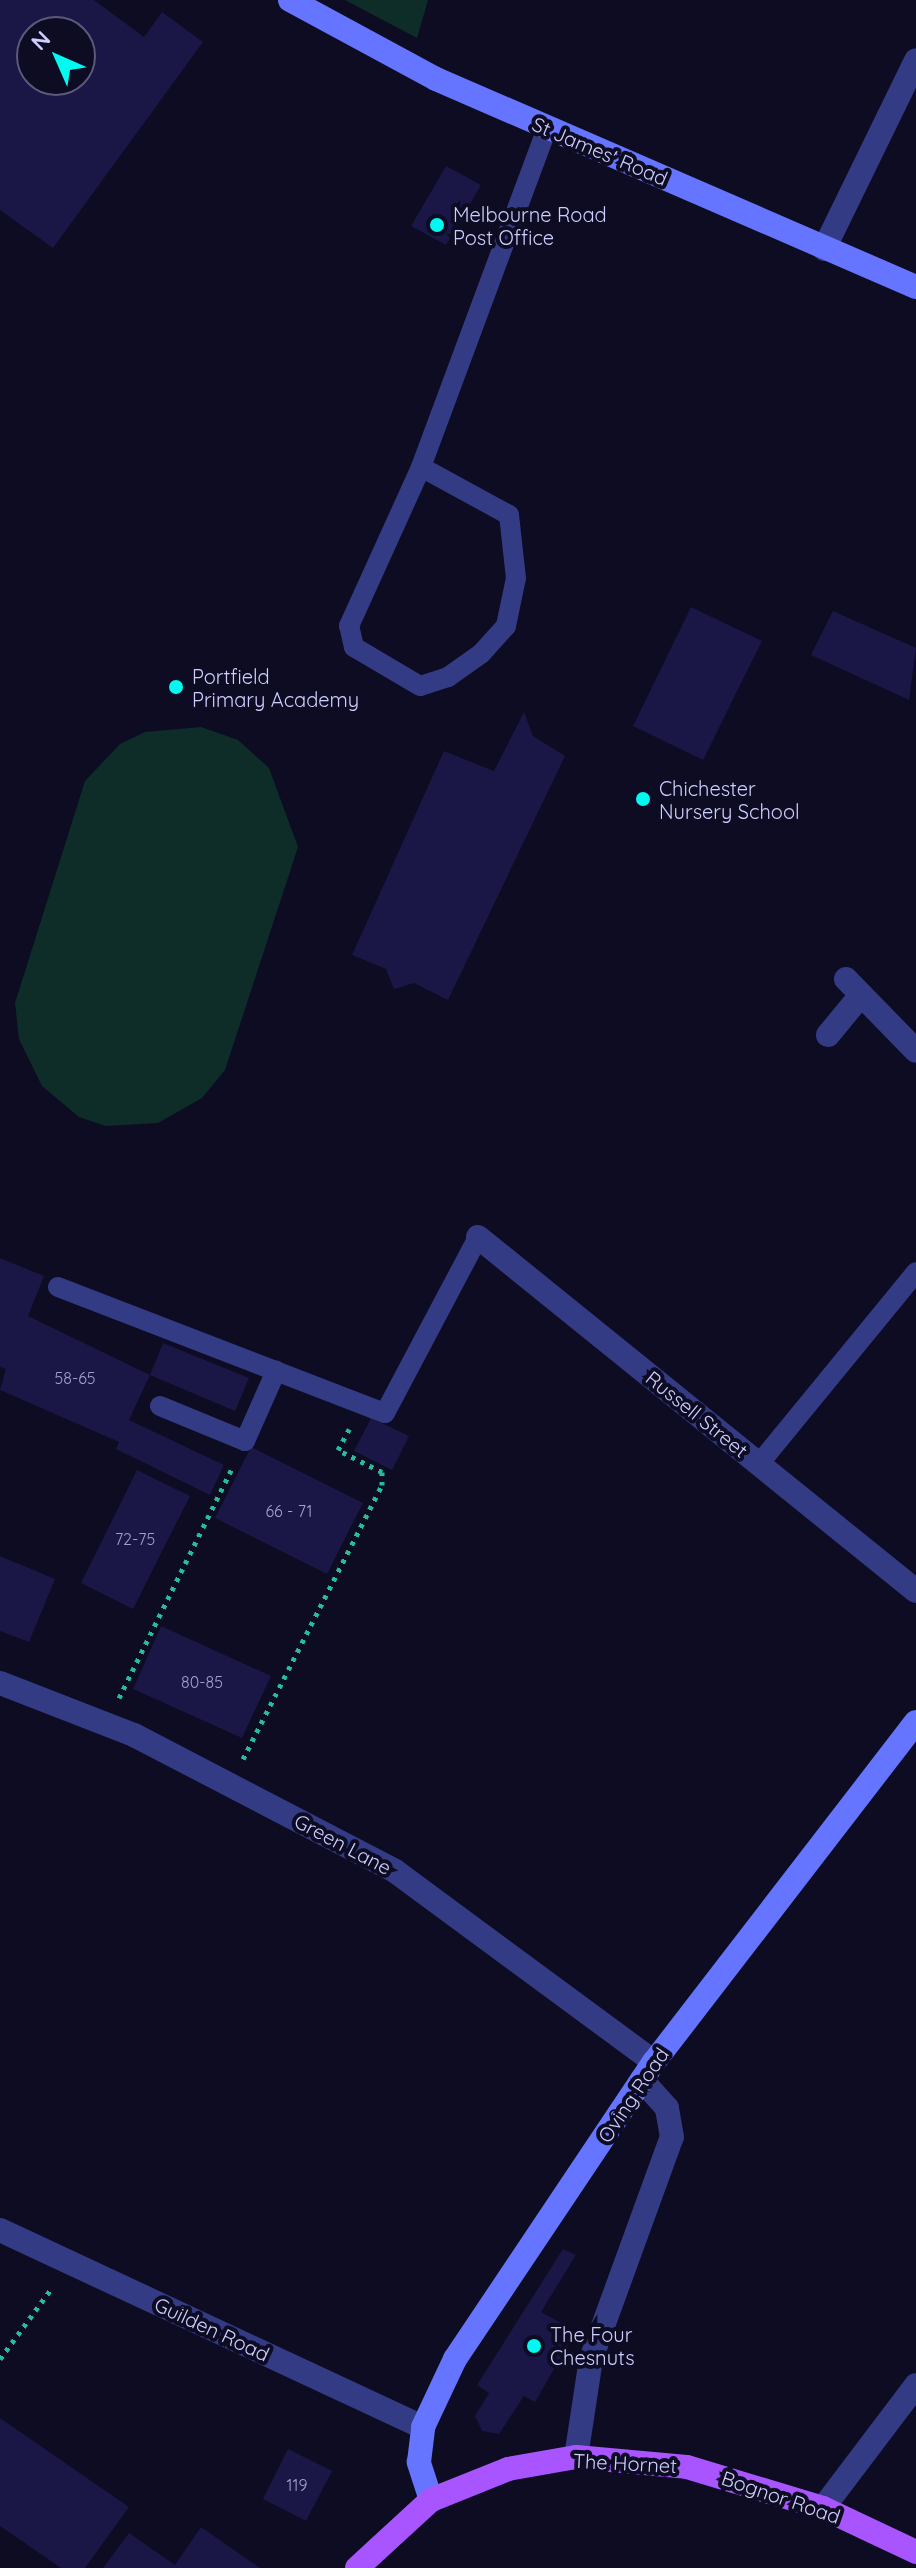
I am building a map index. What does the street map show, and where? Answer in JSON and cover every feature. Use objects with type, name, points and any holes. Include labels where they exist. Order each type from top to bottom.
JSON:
[{"type":"main road","name":"St James' Road","points":[[290,0],[547,129],[916,287]]},
{"type":"main road","name":"Oving Road","points":[[431,2500],[419,2462],[423,2427],[455,2359],[648,2071],[916,1722]]},
{"type":"main road","name":"The Hornet","points":[[357,2568],[431,2500],[508,2469],[576,2457],[687,2467]]},
{"type":"main road","name":"Bognor Road","points":[[687,2467],[823,2508],[916,2552]]},
{"type":"street","points":[[824,249],[916,60]]},
{"type":"street","points":[[828,1035],[853,987],[916,1051]]},
{"type":"street","name":"Russell Street","points":[[478,1237],[916,1591]]},
{"type":"street","name":"Green Lane","points":[[0,1683],[106,1724],[395,1871],[648,2071],[667,2108],[672,2137],[591,2359],[576,2457]]},
{"type":"street","name":"Guilden Road","points":[[0,2230],[423,2427]]},
{"type":"street","points":[[823,2508],[916,2385]]},
{"type":"lane","points":[[421,467],[509,515],[516,578],[506,626],[482,653],[448,677],[420,686],[354,647],[349,626],[421,467],[547,129]]},
{"type":"lane","points":[[58,1287],[385,1413],[478,1237]]},
{"type":"lane","points":[[759,1464],[916,1272]]},
{"type":"lane","points":[[160,1406],[245,1441],[276,1371]]},
{"type":"path","points":[[229,1785],[382,1485],[382,1472],[338,1450],[361,1405]]},
{"type":"path","points":[[106,1724],[245,1441]]},
{"type":"path","points":[[0,2359],[70,2263]]},
{"type":"green space","points":[[345,0],[428,0],[417,38]]},
{"type":"green space","points":[[201,727],[238,740],[269,768],[298,847],[225,1070],[202,1098],[158,1123],[106,1126],[79,1117],[42,1086],[19,1039],[15,1003],[85,781],[120,744],[145,732]]},
{"type":"building","points":[[0,0],[94,0],[144,37],[162,12],[203,42],[53,248],[0,210]]},
{"type":"building","points":[[446,166],[481,185],[446,245],[411,226]]},
{"type":"building","points":[[691,607],[762,641],[703,760],[633,726]]},
{"type":"building","points":[[833,611],[916,648],[909,700],[811,655]]},
{"type":"building","points":[[524,712],[533,736],[565,756],[448,1000],[414,983],[394,989],[386,969],[352,955],[444,751],[494,771]]},
{"type":"building","points":[[0,1258],[44,1276],[28,1316],[150,1375],[129,1420],[224,1465],[210,1495],[116,1449],[119,1442],[0,1390],[6,1369],[0,1367]]},
{"type":"building","points":[[163,1343],[249,1378],[235,1411],[150,1375]]},
{"type":"building","points":[[371,1418],[409,1436],[392,1470],[354,1451]]},
{"type":"building","points":[[251,1447],[363,1503],[327,1574],[215,1518]]},
{"type":"building","points":[[137,1470],[190,1496],[133,1609],[81,1583]]},
{"type":"building","points":[[0,1556],[55,1579],[29,1642],[0,1631]]},
{"type":"building","points":[[161,1626],[271,1676],[242,1738],[133,1689]]},
{"type":"building","name":"The Four Chesnuts","points":[[563,2249],[576,2255],[541,2312],[576,2331],[535,2402],[524,2396],[499,2434],[482,2431],[475,2416],[489,2393],[477,2385]]},
{"type":"building","points":[[0,2418],[129,2507],[85,2568],[61,2568],[0,2526]]},
{"type":"building","points":[[288,2449],[332,2471],[306,2521],[263,2499]]},
{"type":"building","points":[[201,2527],[260,2568],[103,2568],[129,2533],[175,2565]]},
{"type":"place","name":"Melbourne Road Post Office","points":[[437,225]]},
{"type":"place","name":"Portfield Primary Academy","points":[[176,687]]},
{"type":"place","name":"Chichester Nursery School","points":[[643,799]]},
{"type":"place","name":"The Four Chesnuts","points":[[534,2346]]}]
